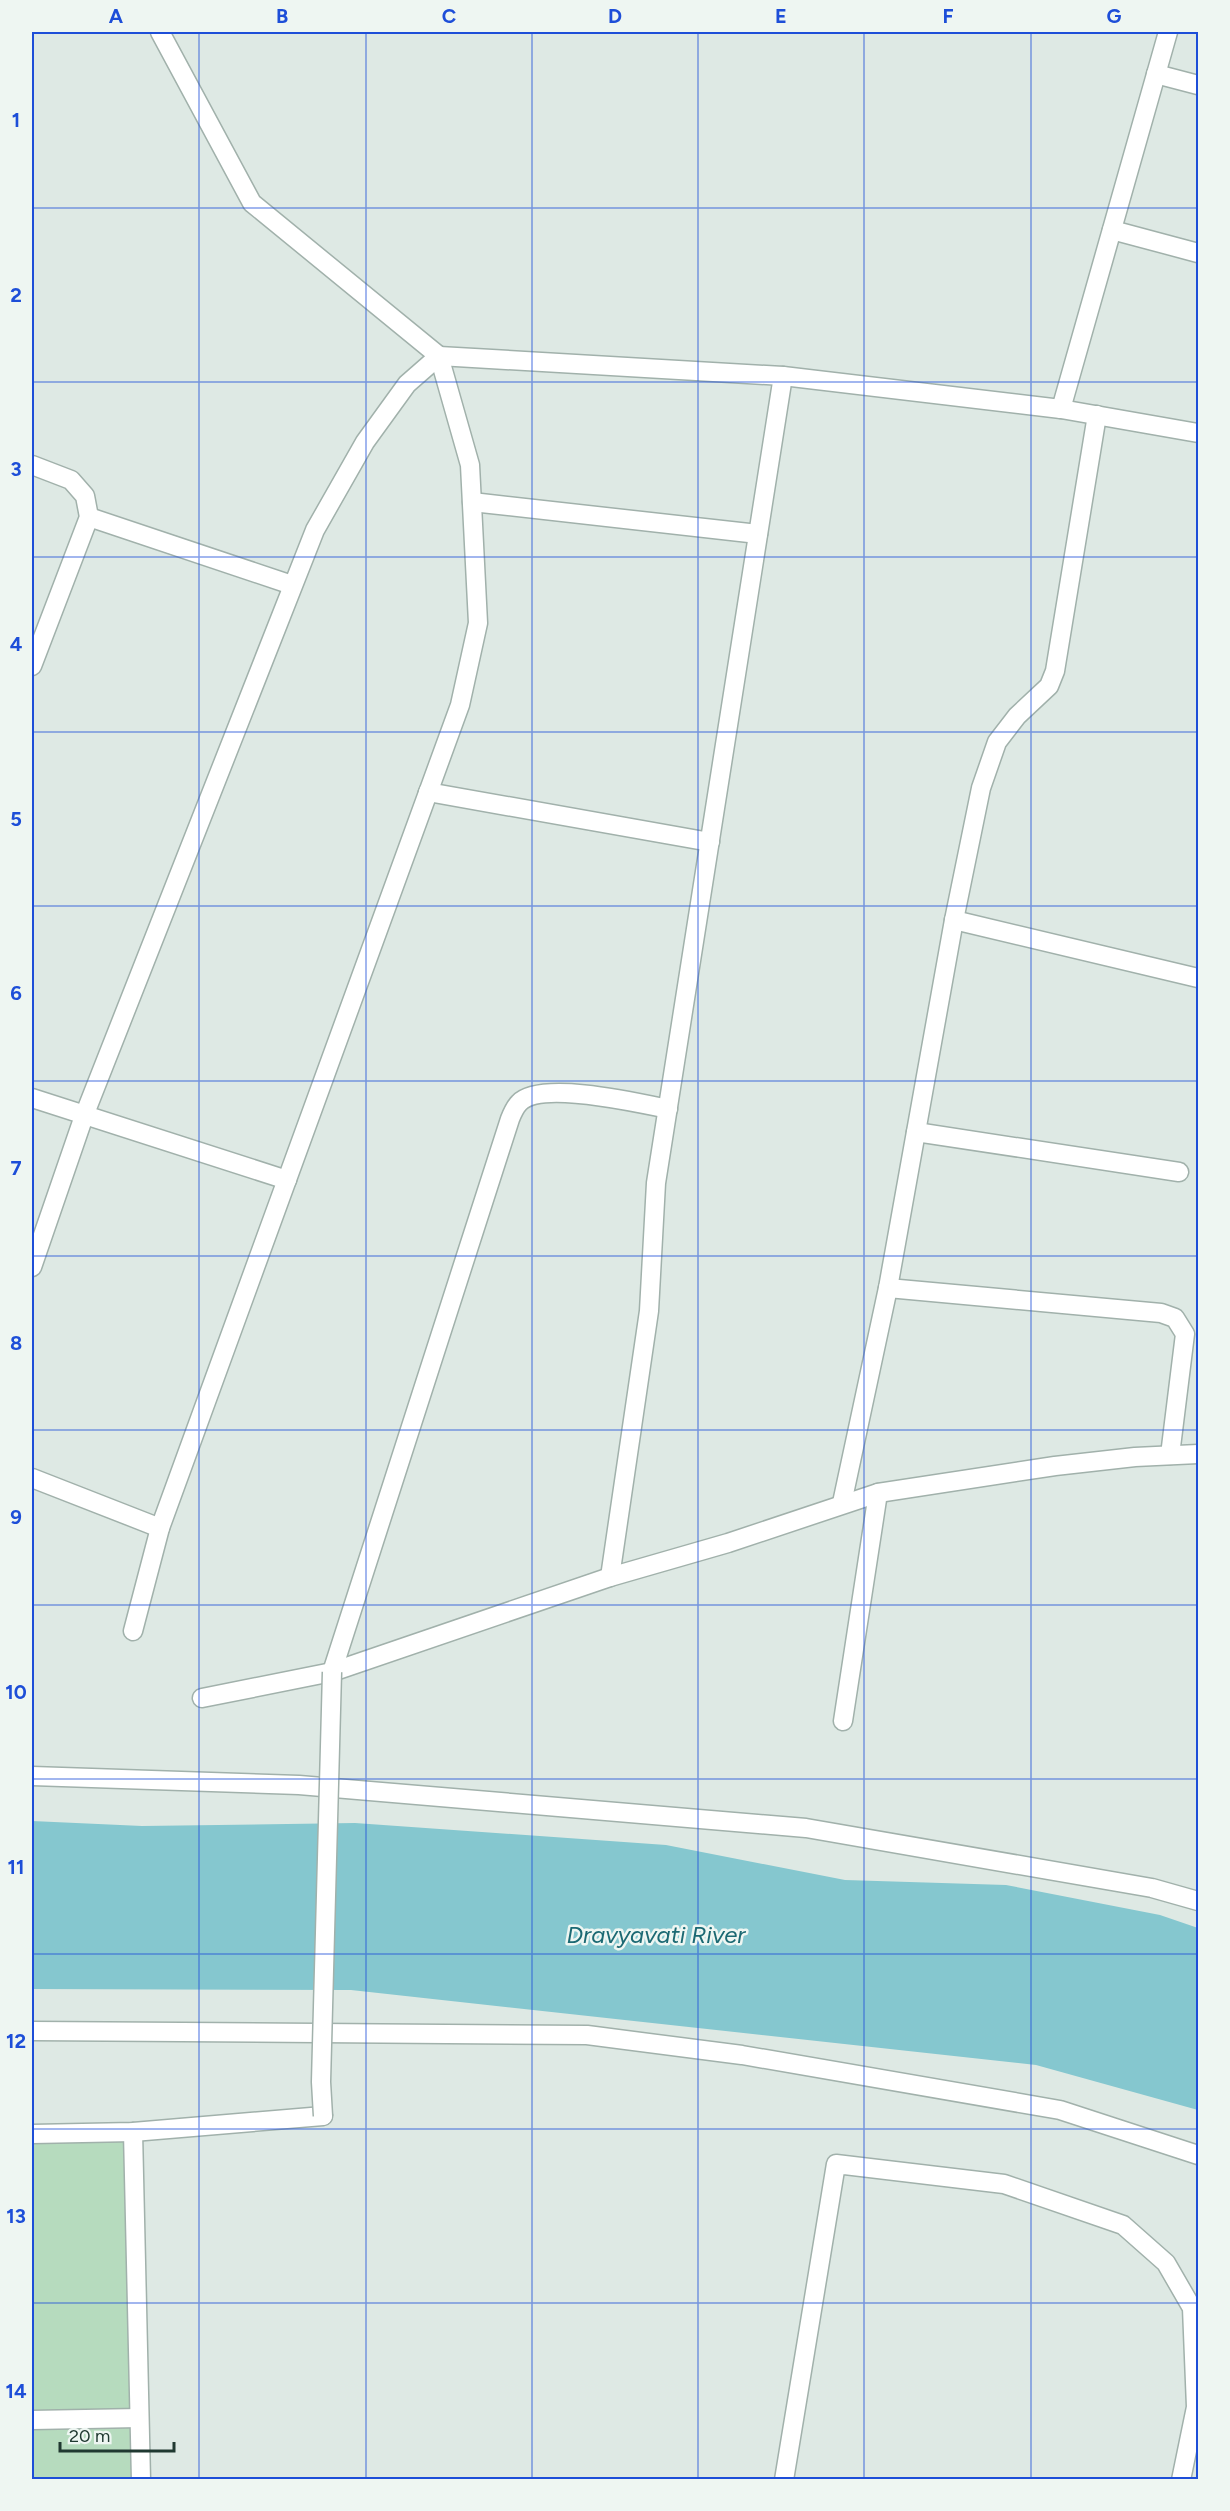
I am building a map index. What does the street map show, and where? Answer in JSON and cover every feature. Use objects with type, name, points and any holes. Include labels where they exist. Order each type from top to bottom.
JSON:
[{"type":"street","points":[[133,1631],[160,1528],[460,705],[478,623],[470,465],[439,356],[252,203],[160,32]]},
{"type":"street","points":[[1061,409],[1168,32]]},
{"type":"street","points":[[1156,74],[1198,85]]},
{"type":"street","points":[[1112,230],[1198,253]]},
{"type":"street","points":[[32,1267],[84,1116],[315,530],[365,442],[407,384],[439,356],[783,376],[1061,409],[1198,433]]},
{"type":"street","points":[[610,1577],[649,1311],[656,1184],[783,376]]},
{"type":"street","points":[[842,1503],[888,1288],[954,920],[981,788],[997,742],[1017,716],[1049,686],[1054,671],[1097,415]]},
{"type":"street","points":[[32,465],[71,480],[85,496],[89,517],[32,666]]},
{"type":"street","points":[[472,502],[758,534]]},
{"type":"street","points":[[89,517],[292,585]]},
{"type":"street","points":[[428,792],[710,842]]},
{"type":"street","points":[[954,920],[1198,978]]},
{"type":"street","points":[[32,2134],[133,2132],[322,2116],[332,1672],[510,1119],[519,1102],[538,1094],[599,1095],[668,1109]]},
{"type":"street","points":[[32,1098],[287,1180]]},
{"type":"street","points":[[916,1132],[1179,1172]]},
{"type":"street","points":[[888,1288],[1161,1313],[1175,1318],[1185,1334],[1170,1455]]},
{"type":"street","points":[[202,1698],[332,1672],[610,1577],[728,1543],[842,1503],[878,1493],[1055,1466],[1198,1454]]},
{"type":"street","points":[[32,1478],[160,1528]]},
{"type":"street","points":[[843,1721],[878,1493]]},
{"type":"street","points":[[32,1776],[299,1785],[806,1828],[1152,1888],[1198,1901]]},
{"type":"street","points":[[32,2031],[587,2035],[742,2055],[1060,2110],[1198,2155]]},
{"type":"street","points":[[133,2132],[141,2480]]},
{"type":"street","points":[[784,2480],[836,2164],[1004,2184],[1123,2225],[1166,2263],[1192,2308],[1197,2408],[1181,2480]]},
{"type":"street","points":[[32,2420],[139,2418]]},
{"type":"green space","points":[[133,2132],[136,2479],[32,2479],[32,2134]]},
{"type":"water","name":"Dravyavati River","points":[[32,1821],[142,1826],[355,1823],[666,1845],[845,1880],[1006,1885],[1160,1915],[1198,1928],[1198,2110],[1036,2065],[351,1990],[32,1989]]}]
